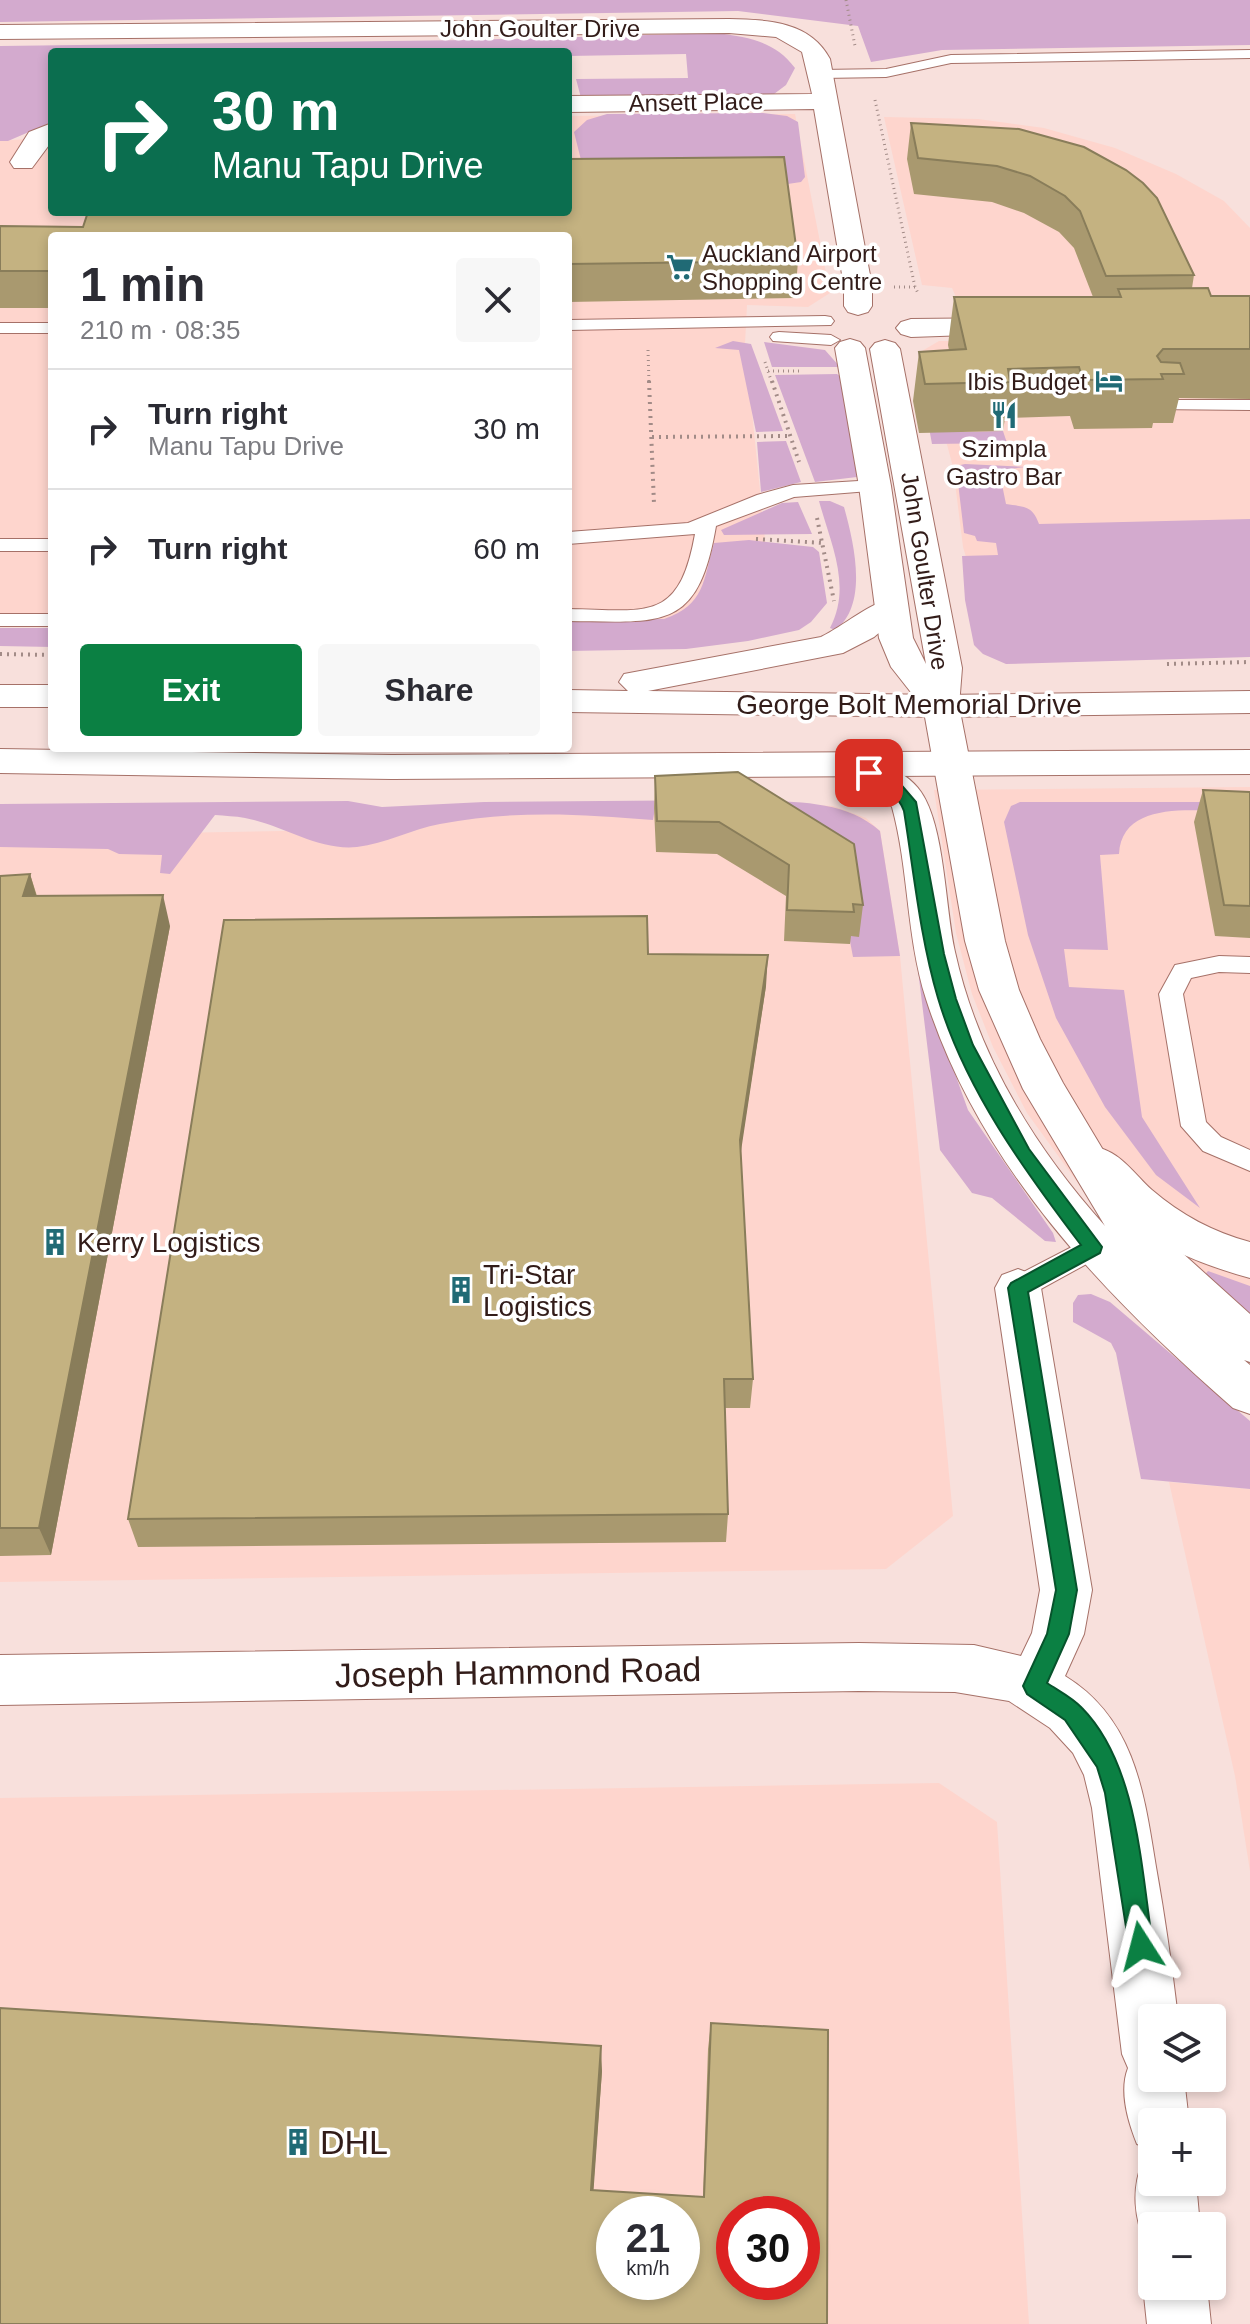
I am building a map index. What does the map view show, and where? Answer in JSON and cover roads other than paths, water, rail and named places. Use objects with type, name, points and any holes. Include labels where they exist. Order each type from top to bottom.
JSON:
[{"type":"street","name":"John Goulter Drive","points":[[0,32],[744,27],[785,32],[804,41],[815,51],[823,87],[858,286],[886,321],[944,668],[941,706]]},
{"type":"street","name":"Ansett Place","points":[[572,104],[823,87]]},
{"type":"street","points":[[23,162],[38,138],[48,133]]},
{"type":"street","points":[[886,321],[836,336],[837,311],[886,321],[1034,327]]},
{"type":"street","name":"John Goulter Drive","points":[[836,336],[875,486],[890,609],[899,649],[916,677],[941,706]]},
{"type":"street","points":[[572,693],[831,646],[862,630],[890,609]]},
{"type":"street","points":[[0,696],[48,696]]},
{"type":"street","name":"George Bolt Memorial Drive","points":[[572,701],[941,706],[1250,702]]},
{"type":"street","points":[[941,706],[985,941],[999,990],[1044,1089],[1128,1224],[1163,1263],[1250,1343]]},
{"type":"street","points":[[0,761],[392,767],[1250,762]]},
{"type":"street","points":[[837,763],[882,779],[909,802],[935,954],[947,999],[964,1045],[1022,1153],[1093,1247],[1151,1308],[1250,1394]]},
{"type":"street","points":[[1071,1133],[1126,1195],[1157,1222],[1205,1247],[1250,1260]]},
{"type":"street","points":[[1018,1288],[1066,1590],[1058,1634],[1034,1686]]},
{"type":"street","name":"Joseph Hammond Road","points":[[0,1680],[859,1667],[975,1670],[1008,1676],[1034,1686],[1073,1713],[1108,1763],[1116,1793],[1141,1946],[1147,2004]]},
{"type":"street","points":[[1176,2300],[1179,2324]]},
{"type":"lane","points":[[823,87],[869,72],[886,73],[966,58],[1250,54]]},
{"type":"lane","points":[[572,325],[697,324],[725,335],[836,336]]},
{"type":"lane","points":[[0,328],[48,328]]},
{"type":"lane","points":[[1159,405],[1250,405]]},
{"type":"lane","points":[[572,538],[691,529],[764,499],[793,491],[875,486]]},
{"type":"lane","points":[[572,615],[651,615],[671,610],[687,596],[702,556],[707,522]]},
{"type":"lane","points":[[0,545],[48,545]]},
{"type":"lane","points":[[0,620],[48,620]]},
{"type":"lane","points":[[1250,965],[1219,964],[1183,971],[1171,994],[1194,1126],[1212,1144],[1250,1161]]},
{"type":"lane","points":[[1018,1288],[1093,1247]]},
{"type":"place","name":"Auckland Airport Shopping Centre","points":[[680,267]]},
{"type":"place","name":"Ibis Budget","points":[[1109,381]]},
{"type":"place","name":"Szimpla Gastro Bar","points":[[1004,415]]},
{"type":"place","name":"Kerry Logistics","points":[[55,1242]]},
{"type":"place","name":"Tri-Star Logistics","points":[[461,1290]]},
{"type":"place","name":"DHL","points":[[298,2142]]}]
